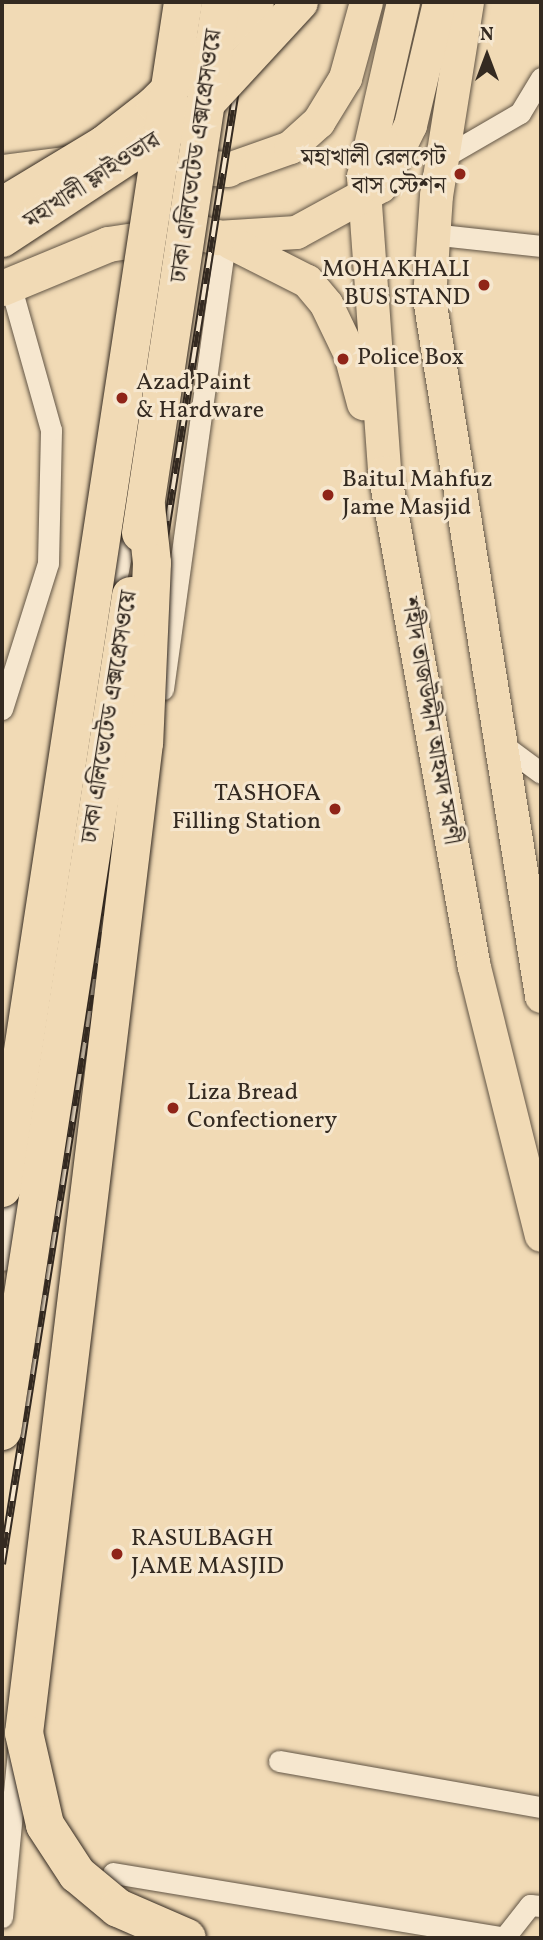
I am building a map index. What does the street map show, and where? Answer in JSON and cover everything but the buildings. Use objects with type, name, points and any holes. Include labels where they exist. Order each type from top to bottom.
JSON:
[{"type":"highway","name":"ঢাকা এলিভেটেড এক্সপ্রেসওয়ে","points":[[2,1188],[181,2]]},
{"type":"highway","name":"ঢাকা এলিভেটেড এক্সপ্রেসওয়ে","points":[[2,1432],[146,506],[221,2]]},
{"type":"highway","name":"মহাখালী ফ্লাইওভার","points":[[2,204],[103,143],[153,104],[256,2]]},
{"type":"highway","name":"মহাখালী ফ্লাইওভার","points":[[2,239],[203,107],[300,2]]},
{"type":"highway","points":[[2,172],[45,162],[228,169]]},
{"type":"highway","points":[[6,286],[108,244],[178,234],[221,238]]},
{"type":"highway","points":[[146,506],[152,563],[144,743],[24,1733],[46,1825],[77,1874],[118,1908],[187,1938]]},
{"type":"main road","points":[[228,169],[290,147],[318,122],[345,78],[366,2]]},
{"type":"main road","name":"শহীদ তাজউদ্দীন আহমদ সরণী","points":[[403,2],[366,150],[363,200],[384,472],[474,967],[541,1235]]},
{"type":"main road","points":[[221,238],[296,232],[363,200],[389,175],[402,148],[439,2]]},
{"type":"main road","points":[[467,2],[431,234],[433,339],[541,996]]},
{"type":"main road","points":[[221,238],[307,281],[326,304],[350,354],[384,472]]},
{"type":"street","points":[[172,165],[181,2]]},
{"type":"street","points":[[444,157],[520,113],[541,78]]},
{"type":"street","points":[[2,1260],[178,234]]},
{"type":"street","points":[[431,234],[541,246]]},
{"type":"street","points":[[2,1917],[9,1815],[221,238]]},
{"type":"street","points":[[2,709],[47,563],[51,430],[6,286]]},
{"type":"street","points":[[497,741],[541,773]]},
{"type":"street","points":[[279,1761],[541,1807]]},
{"type":"street","points":[[113,1872],[504,1938],[530,1906],[541,1906]]},
{"type":"tram line","points":[[2,1383],[204,167],[225,2]]},
{"type":"railway","points":[[2,1564],[250,2]]},
{"type":"place","name":"মহাখালী রেলগেট বাস স্টেশন","points":[[460,174]]},
{"type":"place","name":"MOHAKHALI BUS STAND","points":[[484,285]]},
{"type":"place","name":"Police Box","points":[[343,359]]},
{"type":"place","name":"Azad Paint & Hardware","points":[[122,398]]},
{"type":"place","name":"Baitul Mahfuz Jame Masjid","points":[[328,495]]},
{"type":"place","name":"TASHOFA Filling Station","points":[[335,809]]},
{"type":"place","name":"Liza Bread Confectionery","points":[[173,1108]]},
{"type":"place","name":"RASULBAGH JAME MASJID","points":[[117,1554]]}]
